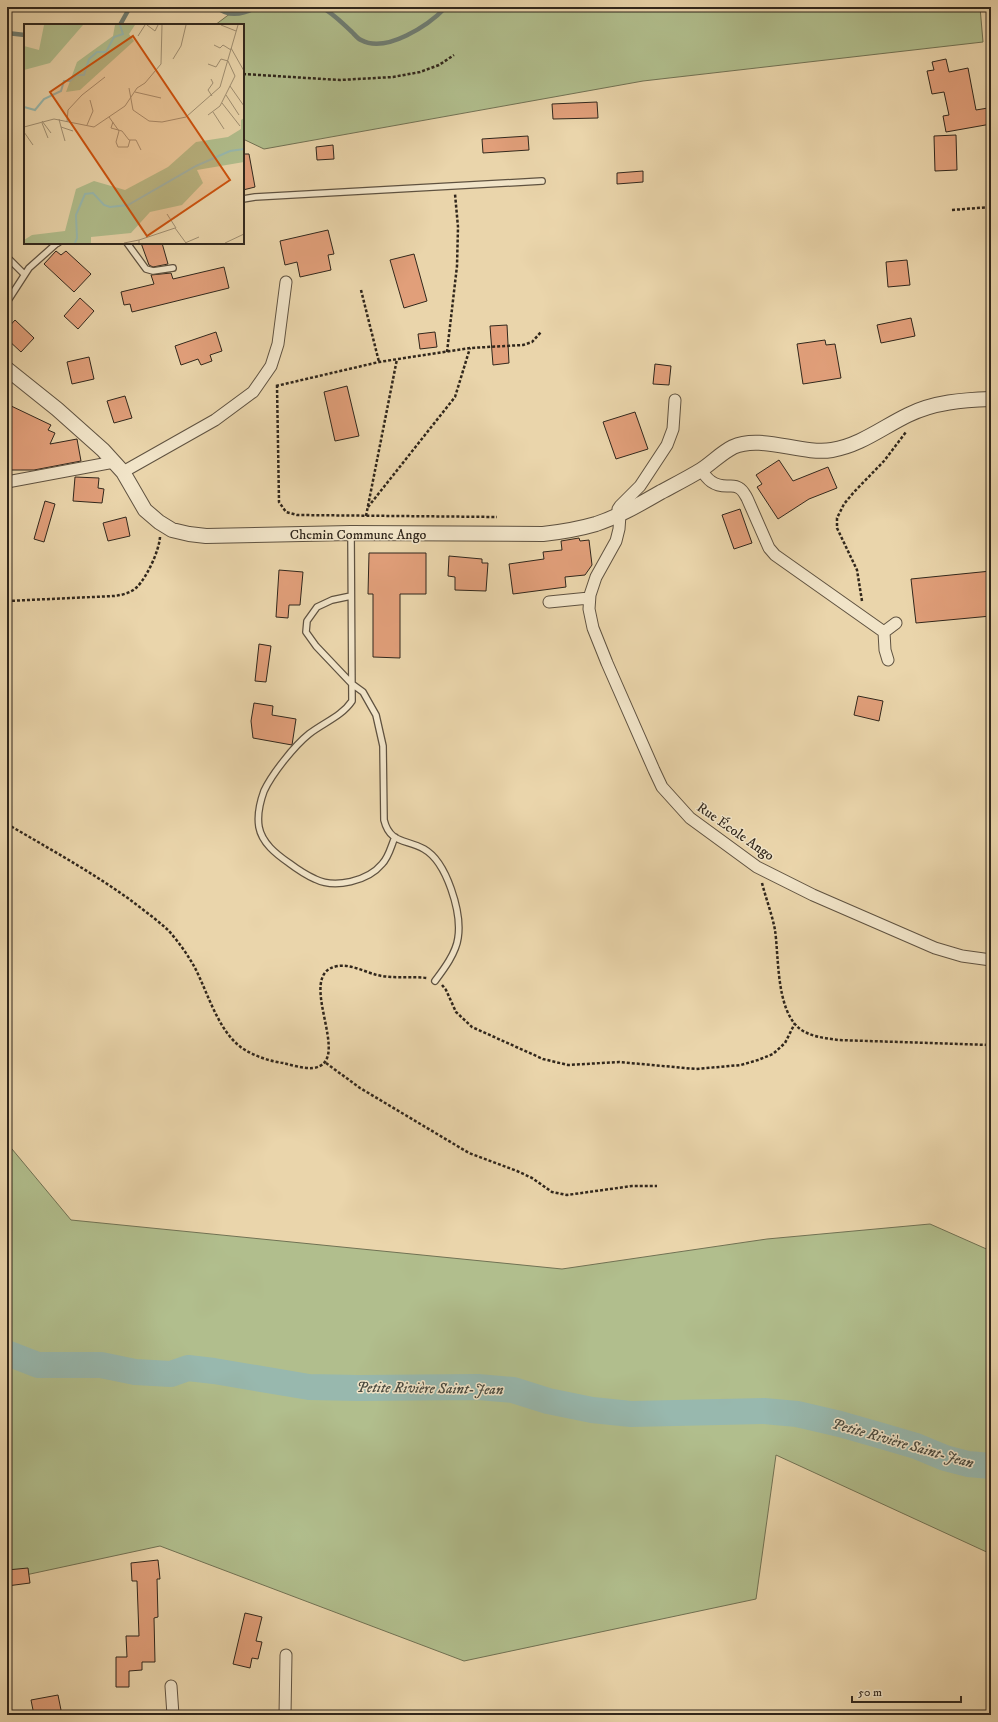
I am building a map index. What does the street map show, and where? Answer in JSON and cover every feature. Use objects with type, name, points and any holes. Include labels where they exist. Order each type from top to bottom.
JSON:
[{"type":"street","points":[[123,472],[215,420],[253,392],[271,366],[278,344],[286,282]]},
{"type":"street","name":"Chemin Commune Ango","points":[[7,369],[57,408],[103,450],[123,472],[146,510],[159,522],[172,530],[206,536],[351,533],[543,534],[570,530],[596,524],[620,515],[701,470],[724,452],[744,444],[758,443],[816,450],[831,450],[862,441],[909,414],[945,403],[991,398]]},
{"type":"street","points":[[620,515],[618,509],[640,486],[667,444],[673,429],[675,400]]},
{"type":"street","points":[[7,482],[114,462]]},
{"type":"street","points":[[701,470],[706,478],[711,482],[725,486],[733,486],[743,492],[748,498],[769,548],[775,555],[884,632]]},
{"type":"street","name":"Rue École Ango","points":[[620,515],[616,541],[596,577],[589,598],[589,609],[593,628],[650,763],[662,787],[690,818],[758,867],[813,895],[935,948],[962,956],[991,960]]},
{"type":"street","points":[[549,602],[589,598]]},
{"type":"street","points":[[884,632],[896,623]]},
{"type":"street","points":[[884,632],[884,645],[888,660]]},
{"type":"street","points":[[285,1715],[286,1655]]},
{"type":"street","points":[[171,1686],[173,1715]]},
{"type":"lane","points":[[244,199],[263,196],[542,181]]},
{"type":"lane","points":[[7,302],[28,268],[57,244]]},
{"type":"lane","points":[[127,244],[146,269],[153,271],[172,268]]},
{"type":"lane","points":[[7,257],[24,274]]},
{"type":"lane","points":[[351,533],[352,701],[347,708],[308,735],[274,773],[264,792],[259,811],[259,827],[266,843],[282,858],[316,880],[336,884],[357,880],[370,874],[382,864],[390,851],[395,837]]},
{"type":"lane","points":[[351,596],[332,600],[317,607],[307,621],[306,632],[316,646],[352,684],[363,692],[376,715],[383,746],[384,820],[387,831],[395,837],[425,849],[446,875],[459,922],[458,939],[451,956],[435,981]]},
{"type":"path","points":[[244,74],[340,80],[393,77],[420,72],[439,65],[454,55]]},
{"type":"path","points":[[447,352],[457,266],[458,226],[454,186]]},
{"type":"path","points":[[952,210],[991,207]]},
{"type":"path","points":[[362,290],[379,362]]},
{"type":"path","points":[[253,392],[379,362],[470,348],[523,345],[532,342],[541,332]]},
{"type":"path","points":[[368,507],[455,397],[470,348]]},
{"type":"path","points":[[366,516],[397,360]]},
{"type":"path","points":[[277,386],[280,502],[286,512],[297,515],[497,517]]},
{"type":"path","points":[[863,618],[861,592],[857,570],[837,528],[837,518],[844,504],[884,461],[902,439],[910,422],[909,414]]},
{"type":"path","points":[[7,601],[114,596],[130,592],[142,581],[159,546],[159,522]]},
{"type":"path","points":[[7,824],[65,857],[113,888],[147,912],[168,930],[194,968],[212,1007],[229,1034],[242,1047],[255,1055],[270,1061],[292,1066],[312,1068],[321,1066],[326,1062],[329,1051],[320,988],[325,972],[332,968],[348,966],[379,976],[403,978],[419,977],[435,981],[441,984],[446,990],[456,1012],[472,1027],[542,1059],[568,1065],[619,1062],[696,1069],[741,1065],[773,1054],[785,1043],[795,1023]]},
{"type":"path","points":[[758,867],[774,929],[783,996],[790,1016],[795,1023],[809,1034],[838,1040],[991,1045]]},
{"type":"path","points":[[326,1062],[360,1088],[469,1153],[532,1178],[552,1192],[567,1195],[632,1186],[657,1186]]},
{"type":"green space","points":[[239,7],[980,7],[983,42],[643,81],[264,149],[244,139],[244,24],[216,24]]},
{"type":"green space","points":[[7,1143],[71,1220],[562,1269],[767,1239],[930,1224],[991,1251],[991,1554],[776,1455],[756,1599],[464,1661],[160,1546],[7,1579]]},
{"type":"building","points":[[946,59],[949,72],[968,68],[976,110],[988,108],[991,124],[946,132],[943,116],[949,115],[944,92],[932,94],[927,71],[934,70],[932,62]]},
{"type":"building","points":[[597,102],[598,118],[553,119],[552,104]]},
{"type":"building","points":[[956,135],[957,170],[935,171],[934,136]]},
{"type":"building","points":[[528,136],[529,150],[483,153],[482,139]]},
{"type":"building","points":[[333,145],[334,159],[317,160],[316,147]]},
{"type":"building","points":[[244,154],[249,154],[255,187],[244,190]]},
{"type":"building","points":[[643,171],[643,182],[617,184],[617,173]]},
{"type":"building","points":[[328,230],[334,254],[328,255],[331,270],[300,277],[297,262],[285,265],[280,241]]},
{"type":"building","points":[[141,244],[162,244],[168,264],[153,267],[149,265]]},
{"type":"building","points":[[56,251],[61,255],[66,251],[91,274],[74,292],[44,264]]},
{"type":"building","points":[[414,254],[427,301],[404,308],[390,260]]},
{"type":"building","points":[[907,260],[910,285],[888,287],[886,262]]},
{"type":"building","points":[[224,267],[229,288],[132,312],[130,304],[124,305],[121,292],[154,284],[151,275],[171,273],[173,279]]},
{"type":"building","points":[[80,298],[94,311],[78,329],[64,316]]},
{"type":"building","points":[[911,318],[915,336],[881,343],[877,325]]},
{"type":"building","points":[[15,320],[34,338],[21,352],[7,339],[7,329]]},
{"type":"building","points":[[507,325],[509,363],[493,365],[490,326]]},
{"type":"building","points":[[216,332],[222,351],[210,355],[212,361],[201,365],[198,359],[181,365],[175,346]]},
{"type":"building","points":[[435,332],[437,347],[420,349],[418,334]]},
{"type":"building","points":[[825,340],[826,345],[835,344],[841,378],[803,384],[797,344]]},
{"type":"building","points":[[89,357],[94,379],[72,384],[67,362]]},
{"type":"building","points":[[655,364],[671,366],[669,385],[653,384]]},
{"type":"building","points":[[347,386],[359,436],[335,441],[324,392]]},
{"type":"building","points":[[125,396],[132,418],[114,423],[107,401]]},
{"type":"building","points":[[7,404],[51,425],[48,430],[55,433],[50,444],[77,439],[81,461],[34,470],[7,470]]},
{"type":"building","points":[[635,412],[648,449],[616,459],[603,422]]},
{"type":"building","points":[[779,460],[793,481],[828,467],[837,488],[809,499],[778,519],[757,487],[762,484],[756,475]]},
{"type":"building","points":[[75,477],[99,478],[98,488],[104,489],[102,503],[73,501]]},
{"type":"building","points":[[45,501],[55,504],[44,542],[34,539]]},
{"type":"building","points":[[740,509],[752,543],[734,549],[722,515]]},
{"type":"building","points":[[126,517],[130,536],[108,541],[103,523]]},
{"type":"building","points":[[579,538],[580,541],[589,540],[592,565],[585,575],[565,577],[566,587],[513,594],[509,564],[544,559],[543,552],[562,550],[561,541]]},
{"type":"building","points":[[369,553],[426,553],[426,594],[400,594],[400,658],[373,657],[373,594],[368,594]]},
{"type":"building","points":[[449,556],[482,559],[482,563],[488,563],[486,591],[455,590],[455,577],[448,576]]},
{"type":"building","points":[[279,570],[303,572],[300,605],[289,605],[288,618],[276,617]]},
{"type":"building","points":[[991,571],[991,616],[916,623],[911,579]]},
{"type":"building","points":[[259,644],[271,646],[266,682],[255,681]]},
{"type":"building","points":[[858,696],[883,701],[879,721],[854,715]]},
{"type":"building","points":[[254,703],[273,706],[272,715],[296,719],[292,745],[253,738],[251,721]]},
{"type":"building","points":[[158,1560],[160,1579],[157,1579],[158,1617],[154,1618],[155,1662],[142,1662],[142,1670],[129,1671],[129,1687],[116,1687],[116,1657],[127,1657],[126,1636],[139,1636],[137,1581],[132,1581],[131,1563]]},
{"type":"building","points":[[28,1568],[30,1583],[7,1586],[7,1570]]},
{"type":"building","points":[[245,1613],[262,1617],[256,1641],[262,1642],[258,1659],[252,1658],[250,1668],[233,1664]]},
{"type":"building","points":[[58,1695],[62,1715],[34,1715],[31,1700]]},
{"type":"waterway","points":[[121,24],[130,7]]},
{"type":"waterway","points":[[217,7],[226,13],[232,14],[247,12],[257,7]]},
{"type":"waterway","points":[[321,7],[333,15],[359,39],[371,43],[382,43],[406,36],[429,22],[446,7]]},
{"type":"waterway","points":[[7,33],[24,35]]},
{"type":"waterway","name":"Petite Rivière Saint-Jean","points":[[7,1353],[38,1365],[101,1365],[135,1372],[171,1374],[188,1368],[309,1387],[478,1387],[513,1390],[548,1401],[592,1410],[631,1414],[764,1411],[797,1414],[840,1424],[916,1446],[945,1458],[968,1464],[991,1466]]}]
